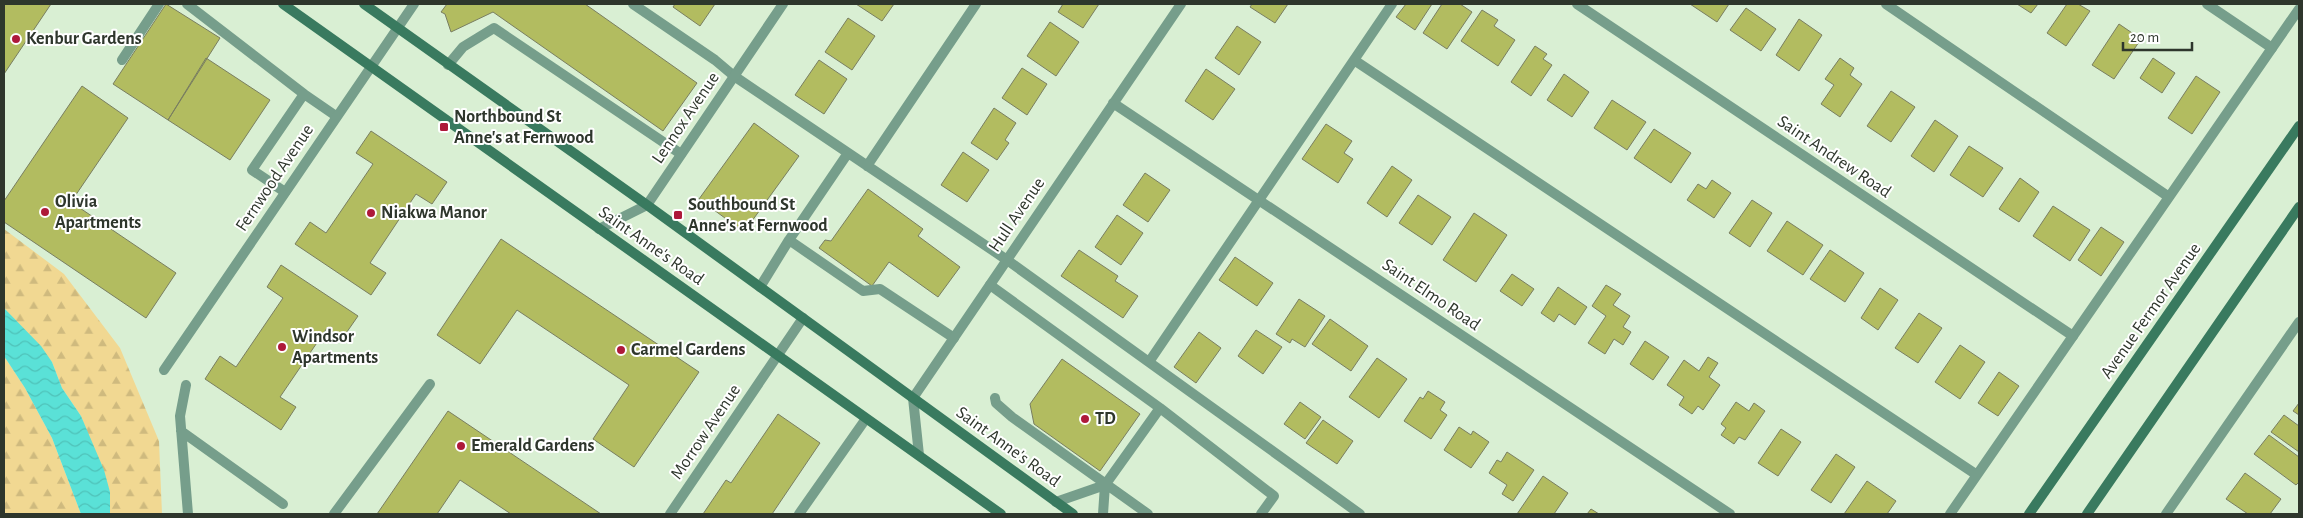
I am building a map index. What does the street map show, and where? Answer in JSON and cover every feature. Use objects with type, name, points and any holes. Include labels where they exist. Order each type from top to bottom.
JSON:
[{"type":"main road","name":"Saint Anne's Road","points":[[283,4],[865,420],[919,455],[1000,514]]},
{"type":"main road","name":"Saint Anne's Road","points":[[364,4],[647,205],[1073,514]]},
{"type":"main road","name":"Avenue Fermor Avenue","points":[[2029,514],[2299,126]]},
{"type":"main road","points":[[2087,514],[2299,207]]},
{"type":"street","points":[[122,60],[159,4]]},
{"type":"street","points":[[187,4],[304,94],[336,116]]},
{"type":"street","name":"Fernwood Avenue","points":[[164,370],[414,4]]},
{"type":"street","points":[[633,4],[715,60],[734,76],[1007,260],[1360,514]]},
{"type":"street","name":"Lennox Avenue","points":[[599,229],[647,205],[783,4]]},
{"type":"street","points":[[867,166],[976,4]]},
{"type":"street","name":"Hull Avenue","points":[[913,398],[1181,4]]},
{"type":"street","points":[[1149,362],[1392,4]]},
{"type":"street","name":"Saint Andrew Road","points":[[1577,4],[2073,336]]},
{"type":"street","points":[[1886,4],[2169,197]]},
{"type":"street","points":[[2206,4],[2272,48]]},
{"type":"street","points":[[1950,514],[2299,9]]},
{"type":"street","points":[[448,65],[463,47],[494,28],[681,154]]},
{"type":"street","points":[[1354,60],[1977,476]]},
{"type":"street","points":[[285,192],[252,170],[304,94]]},
{"type":"street","name":"Saint Elmo Road","points":[[1113,103],[1730,514]]},
{"type":"street","points":[[760,287],[789,240],[848,153]]},
{"type":"street","points":[[789,240],[863,291],[880,289],[954,338]]},
{"type":"street","points":[[990,285],[1160,408],[1274,496],[1262,514]]},
{"type":"street","name":"Morrow Avenue","points":[[670,514],[803,318]]},
{"type":"street","points":[[2166,514],[2299,322]]},
{"type":"street","points":[[186,384],[180,416],[188,514]]},
{"type":"street","points":[[334,514],[430,384]]},
{"type":"street","points":[[913,398],[919,455]]},
{"type":"street","points":[[995,398],[996,403],[1012,417],[1148,514]]},
{"type":"street","points":[[1103,514],[1105,485],[1160,408]]},
{"type":"street","points":[[799,514],[865,420]]},
{"type":"street","points":[[181,431],[283,504]]},
{"type":"street","points":[[1056,502],[1105,485]]},
{"type":"green space","points":[[4,229],[64,274],[120,348],[159,441],[162,514],[110,514],[110,492],[81,416],[62,388],[52,362],[4,308]]},
{"type":"green space","points":[[4,356],[25,388],[52,438],[81,514],[4,514]]},
{"type":"water","points":[[4,308],[41,346],[52,362],[62,388],[81,416],[104,470],[110,492],[110,514],[81,514],[52,438],[25,388],[4,356]]},
{"type":"building","name":"Kenbur Gardens","points":[[4,4],[51,4],[4,74]]},
{"type":"building","points":[[166,4],[220,38],[168,120],[113,84]]},
{"type":"building","points":[[447,4],[585,4],[697,83],[663,131],[493,12],[451,32],[445,14],[441,12]]},
{"type":"building","points":[[675,4],[715,4],[700,26],[673,7]]},
{"type":"building","points":[[856,4],[894,4],[882,21]]},
{"type":"building","points":[[1063,4],[1099,4],[1083,28],[1058,12]]},
{"type":"building","points":[[1252,4],[1288,4],[1275,23],[1250,7]]},
{"type":"building","points":[[1406,4],[1432,4],[1415,30],[1396,17]]},
{"type":"building","points":[[1442,4],[1460,4],[1472,12],[1447,49],[1423,33]]},
{"type":"building","points":[[1690,4],[1729,4],[1717,22]]},
{"type":"building","points":[[2017,4],[2038,4],[2031,13]]},
{"type":"building","points":[[2067,4],[2078,4],[2090,11],[2066,46],[2047,33]]},
{"type":"building","points":[[1746,8],[1776,29],[1761,51],[1730,30]]},
{"type":"building","points":[[1482,10],[1498,20],[1494,26],[1515,40],[1498,66],[1461,41]]},
{"type":"building","points":[[848,18],[875,36],[852,70],[825,52]]},
{"type":"building","points":[[1799,19],[1822,35],[1799,71],[1776,55]]},
{"type":"building","points":[[1050,22],[1079,42],[1056,76],[1027,56]]},
{"type":"building","points":[[2119,24],[2141,39],[2114,79],[2092,65]]},
{"type":"building","points":[[1237,26],[1261,42],[1239,75],[1215,58]]},
{"type":"building","points":[[1535,46],[1547,54],[1543,59],[1552,65],[1531,96],[1511,82]]},
{"type":"building","points":[[206,58],[270,100],[230,160],[168,120]]},
{"type":"building","points":[[1840,58],[1854,68],[1850,75],[1862,84],[1840,117],[1821,104],[1834,85],[1825,79]]},
{"type":"building","points":[[2153,58],[2175,73],[2162,93],[2140,78]]},
{"type":"building","points":[[819,60],[847,79],[824,114],[795,95]]},
{"type":"building","points":[[1022,68],[1047,84],[1027,115],[1002,98]]},
{"type":"building","points":[[1206,69],[1235,89],[1213,120],[1185,101]]},
{"type":"building","points":[[1564,74],[1589,92],[1572,117],[1547,100]]},
{"type":"building","points":[[2196,76],[2220,92],[2192,134],[2168,118]]},
{"type":"building","name":"Olivia Apartments","points":[[82,86],[128,118],[71,202],[176,273],[146,318],[4,222],[4,201]]},
{"type":"building","points":[[1891,91],[1915,107],[1891,142],[1867,126]]},
{"type":"building","points":[[1612,100],[1646,122],[1627,150],[1594,128]]},
{"type":"building","points":[[994,108],[1016,123],[1005,140],[1009,143],[997,160],[971,143]]},
{"type":"building","points":[[1935,120],[1958,136],[1934,172],[1911,156]]},
{"type":"building","points":[[754,123],[799,156],[744,232],[699,199]]},
{"type":"building","points":[[1326,124],[1352,141],[1344,153],[1353,159],[1338,183],[1302,159]]},
{"type":"building","points":[[1654,129],[1691,153],[1671,183],[1634,158]]},
{"type":"building","name":"Niakwa Manor","points":[[371,131],[447,182],[432,204],[416,194],[370,263],[386,273],[371,295],[295,244],[310,222],[326,233],[373,164],[356,153]]},
{"type":"building","points":[[1969,146],[2003,168],[1983,197],[1950,175]]},
{"type":"building","points":[[963,152],[989,170],[967,202],[941,185]]},
{"type":"building","points":[[1392,166],[1412,180],[1387,217],[1367,203]]},
{"type":"building","points":[[1145,173],[1170,190],[1148,222],[1123,205]]},
{"type":"building","points":[[2020,178],[2039,192],[2019,222],[1999,209]]},
{"type":"building","points":[[1712,180],[1731,193],[1714,218],[1687,200],[1698,184],[1706,189]]},
{"type":"building","points":[[868,189],[923,229],[918,236],[960,267],[938,297],[889,262],[872,286],[819,248],[825,240],[831,241]]},
{"type":"building","points":[[1418,195],[1451,217],[1432,245],[1399,223]]},
{"type":"building","points":[[1752,200],[1772,213],[1750,247],[1729,233]]},
{"type":"building","points":[[2053,206],[2090,230],[2070,261],[2033,236]]},
{"type":"building","points":[[1474,213],[1507,235],[1476,282],[1443,260]]},
{"type":"building","points":[[1117,215],[1143,233],[1121,265],[1095,247]]},
{"type":"building","points":[[1787,221],[1823,245],[1803,275],[1767,251]]},
{"type":"building","points":[[2101,227],[2124,242],[2101,276],[2078,260]]},
{"type":"building","name":"Carmel Gardens","points":[[501,239],[699,372],[634,467],[593,439],[629,385],[517,310],[480,364],[437,335]]},
{"type":"building","points":[[1079,250],[1118,276],[1115,281],[1138,296],[1123,318],[1061,276]]},
{"type":"building","points":[[1830,250],[1864,273],[1845,302],[1810,279]]},
{"type":"building","points":[[1235,257],[1273,283],[1257,306],[1219,280]]},
{"type":"building","name":"Windsor Apartments","points":[[281,265],[358,316],[342,339],[327,328],[280,397],[296,407],[281,430],[205,379],[220,356],[236,367],[283,298],[267,287]]},
{"type":"building","points":[[1512,274],[1534,289],[1522,306],[1500,291]]},
{"type":"building","points":[[1606,285],[1621,294],[1613,305],[1630,316],[1623,327],[1631,332],[1623,345],[1614,339],[1605,354],[1588,343],[1606,316],[1592,306]]},
{"type":"building","points":[[1558,287],[1587,307],[1575,325],[1559,314],[1554,322],[1541,313]]},
{"type":"building","points":[[1880,288],[1898,300],[1878,330],[1861,318]]},
{"type":"building","points":[[1299,299],[1325,316],[1305,347],[1292,339],[1290,343],[1276,334]]},
{"type":"building","points":[[1919,313],[1942,328],[1918,363],[1895,348]]},
{"type":"building","points":[[1330,319],[1368,346],[1351,371],[1312,344]]},
{"type":"building","points":[[1256,330],[1282,347],[1263,374],[1238,356]]},
{"type":"building","points":[[1199,332],[1221,348],[1196,383],[1174,367]]},
{"type":"building","points":[[1645,341],[1669,357],[1653,380],[1630,364]]},
{"type":"building","points":[[1960,345],[1985,362],[1960,399],[1935,382]]},
{"type":"building","points":[[1708,357],[1718,363],[1709,377],[1720,385],[1703,410],[1698,406],[1692,414],[1679,405],[1684,397],[1667,385],[1684,360],[1699,371]]},
{"type":"building","points":[[1377,358],[1407,379],[1379,418],[1349,397]]},
{"type":"building","name":"TD","points":[[1062,359],[1140,414],[1100,471],[1034,424],[1030,404]]},
{"type":"building","points":[[1999,372],[2019,386],[1998,416],[1978,403]]},
{"type":"building","points":[[1428,391],[1445,402],[1440,410],[1447,415],[1431,439],[1404,421],[1420,397],[1423,399]]},
{"type":"building","points":[[1300,402],[1321,417],[1305,439],[1284,424]]},
{"type":"building","points":[[1736,402],[1749,411],[1754,403],[1765,411],[1745,440],[1739,437],[1734,444],[1721,435],[1726,428],[1721,424]]},
{"type":"building","points":[[2299,403],[2299,415],[2293,411]]},
{"type":"building","name":"Emerald Gardens","points":[[448,411],[601,514],[511,514],[460,480],[437,514],[377,514]]},
{"type":"building","points":[[778,414],[820,443],[772,514],[703,514],[726,480],[731,483]]},
{"type":"building","points":[[2284,415],[2299,426],[2299,452],[2271,432]]},
{"type":"building","points":[[1323,420],[1353,441],[1337,464],[1306,443]]},
{"type":"building","points":[[1459,427],[1471,435],[1473,431],[1489,442],[1471,468],[1444,450]]},
{"type":"building","points":[[1781,429],[1801,442],[1778,476],[1758,463]]},
{"type":"building","points":[[2269,435],[2299,457],[2299,482],[2296,485],[2254,454]]},
{"type":"building","points":[[1507,452],[1534,470],[1513,501],[1502,494],[1507,485],[1489,473],[1497,460],[1501,462]]},
{"type":"building","points":[[1836,454],[1855,467],[1831,503],[1811,490]]},
{"type":"building","points":[[2245,473],[2281,499],[2270,514],[2248,514],[2226,499]]},
{"type":"building","points":[[1543,476],[1568,493],[1554,514],[1517,514]]},
{"type":"building","points":[[1867,481],[1896,501],[1887,514],[1844,514]]},
{"type":"building","points":[[1591,509],[1599,514],[1587,514]]},
{"type":"place","name":"Kenbur Gardens","points":[[16,39]]},
{"type":"place","name":"Northbound St Anne's at Fernwood","points":[[444,127]]},
{"type":"place","name":"Olivia Apartments","points":[[45,212]]},
{"type":"place","name":"Niakwa Manor","points":[[371,213]]},
{"type":"place","name":"Southbound St Anne's at Fernwood","points":[[678,215]]},
{"type":"place","name":"Windsor Apartments","points":[[282,347]]},
{"type":"place","name":"Carmel Gardens","points":[[621,350]]},
{"type":"place","name":"TD","points":[[1085,419]]},
{"type":"place","name":"Emerald Gardens","points":[[461,446]]}]
